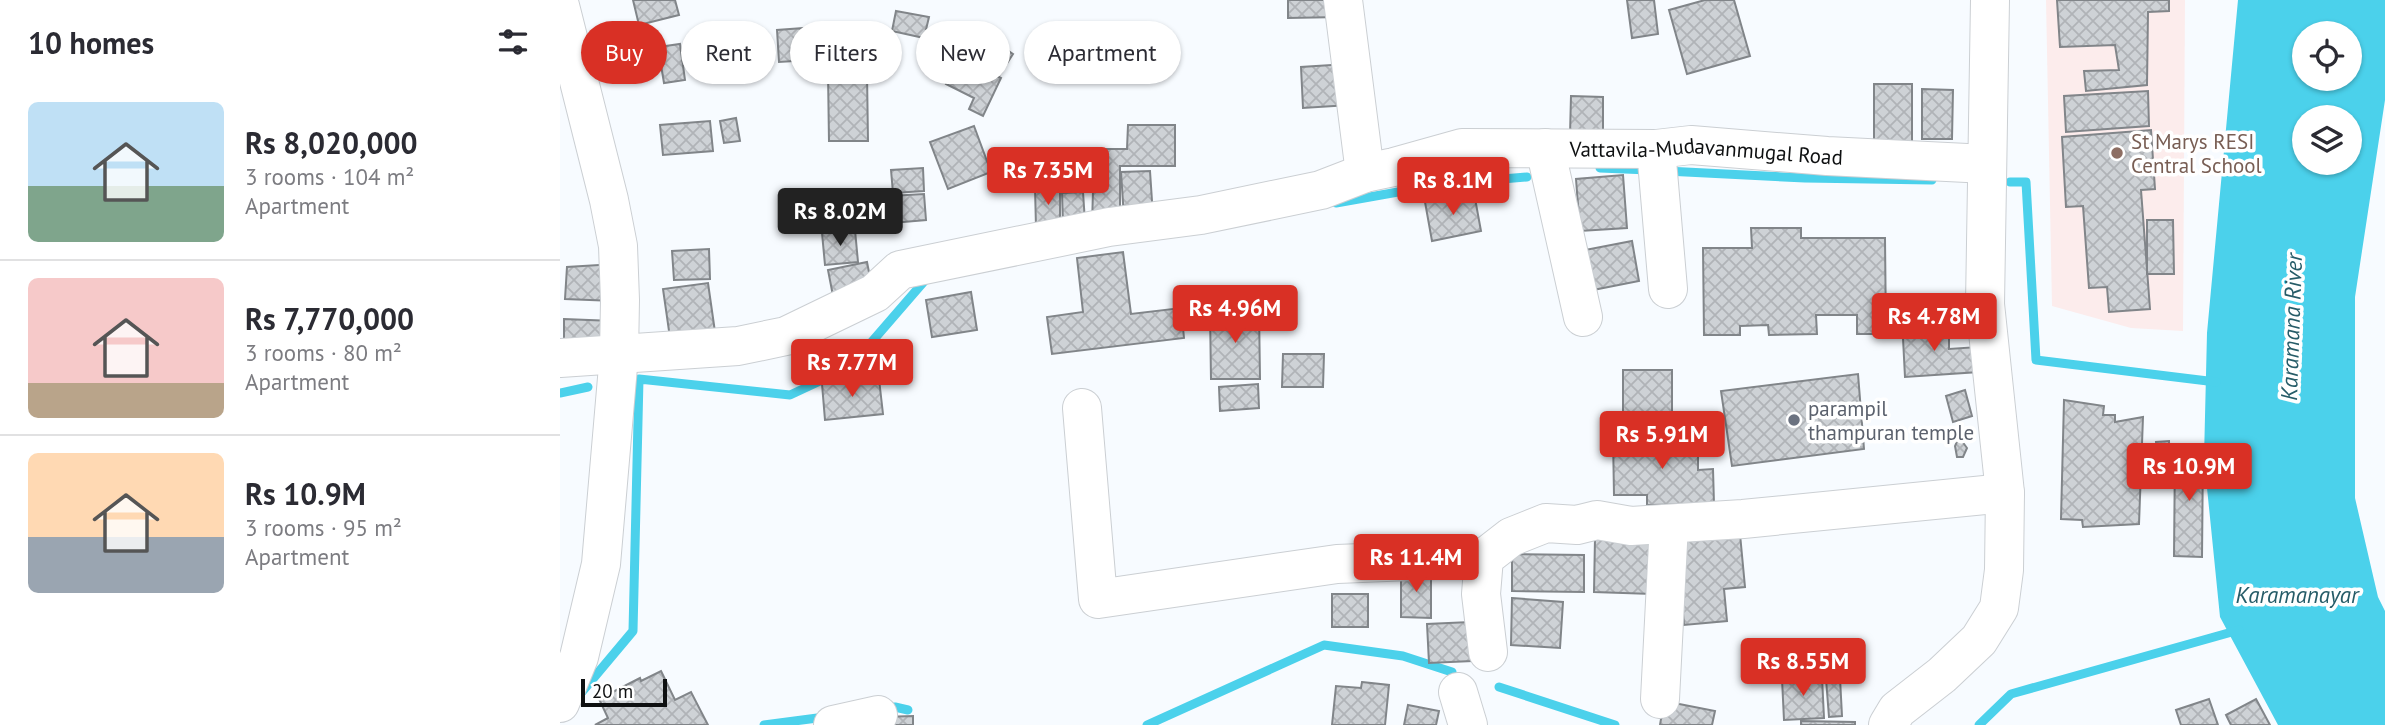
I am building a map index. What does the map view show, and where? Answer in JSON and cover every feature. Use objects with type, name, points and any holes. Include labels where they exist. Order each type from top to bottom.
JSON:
[{"type":"street","points":[[1343,0],[1365,173]]},
{"type":"street","points":[[560,6],[618,246],[620,355],[600,564],[579,657],[560,703]]},
{"type":"street","points":[[1888,725],[1897,710],[1942,675],[1979,640],[1999,608],[2004,570],[2005,494],[1985,304],[1990,6]]},
{"type":"street","name":"Vattavila-Mudavanmugal Road","points":[[560,358],[738,346],[786,336],[875,293],[900,270],[1109,227],[1201,215],[1321,190],[1365,173],[1462,148],[1656,149],[1691,145],[1827,156],[1987,164]]},
{"type":"street","points":[[1545,148],[1583,317]]},
{"type":"street","points":[[1656,149],[1668,289]]},
{"type":"street","points":[[1082,408],[1098,599],[1337,564],[1484,558],[1511,537],[1546,523],[1577,526],[1597,520],[1631,526],[1669,524],[2005,494]]},
{"type":"street","points":[[1660,699],[1669,524]]},
{"type":"street","points":[[1484,558],[1481,594],[1488,652]]},
{"type":"street","points":[[832,725],[878,715]]},
{"type":"shaded area","name":"St Marys RESI Central School","points":[[2046,0],[2185,0],[2183,331],[2131,328],[2052,306]]},
{"type":"water","name":"Karamanayar","points":[[2238,0],[2385,0],[2385,100],[2355,297],[2355,498],[2378,597],[2385,611],[2385,725],[2278,725],[2220,617],[2204,458],[2207,333]]},
{"type":"building","points":[[633,0],[675,0],[679,15],[655,21],[638,21]]},
{"type":"building","points":[[1288,0],[1339,0],[1340,17],[1288,18]]},
{"type":"building","points":[[1627,0],[1654,0],[1658,34],[1632,38]]},
{"type":"building","points":[[1705,0],[1734,0],[1750,56],[1687,74],[1669,10]]},
{"type":"building","points":[[2057,0],[2169,0],[2169,11],[2148,12],[2147,85],[2086,91],[2084,71],[2119,70],[2115,45],[2060,47]]},
{"type":"building","points":[[896,11],[929,17],[928,21],[916,21],[916,36],[902,33],[902,21],[894,21]]},
{"type":"building","points":[[790,29],[790,61],[779,62],[777,30]]},
{"type":"building","points":[[680,44],[681,81],[667,83],[667,46]]},
{"type":"building","points":[[1347,64],[1349,105],[1303,108],[1301,67]]},
{"type":"building","points":[[828,84],[867,84],[868,141],[829,141]]},
{"type":"building","points":[[946,84],[998,84],[983,116],[969,109],[974,98]]},
{"type":"building","points":[[1874,84],[1912,84],[1912,151],[1874,151]]},
{"type":"building","points":[[1922,89],[1953,90],[1952,139],[1922,139]]},
{"type":"building","points":[[2148,91],[2149,126],[2066,132],[2064,96]]},
{"type":"building","points":[[1571,96],[1603,97],[1603,136],[1570,135]]},
{"type":"building","points":[[736,118],[740,141],[724,143],[720,121]]},
{"type":"building","points":[[710,121],[713,151],[663,155],[660,125]]},
{"type":"building","points":[[1128,125],[1175,125],[1175,166],[1120,166],[1120,224],[1092,224],[1093,191],[1101,191],[1101,149],[1127,149]]},
{"type":"building","points":[[974,126],[991,172],[948,189],[930,142]]},
{"type":"building","points":[[2151,130],[2155,189],[2141,190],[2150,309],[2109,312],[2107,287],[2089,288],[2083,206],[2066,207],[2062,137]]},
{"type":"building","points":[[923,168],[924,191],[893,193],[891,170]]},
{"type":"building","points":[[1150,171],[1153,216],[1124,218],[1121,172]]},
{"type":"building","points":[[1623,175],[1627,228],[1580,231],[1576,179]]},
{"type":"building","points":[[1060,187],[1060,227],[1036,227],[1035,188]]},
{"type":"building","points":[[1083,192],[1085,222],[1063,224],[1062,193]]},
{"type":"building","points":[[1474,193],[1481,231],[1432,241],[1425,202]]},
{"type":"building","points":[[924,194],[926,220],[892,223],[890,196]]},
{"type":"building","points":[[2147,220],[2173,220],[2174,274],[2147,274]]},
{"type":"building","points":[[1751,228],[1801,228],[1801,238],[1885,238],[1886,334],[1857,334],[1857,315],[1816,315],[1817,334],[1769,335],[1768,325],[1740,326],[1740,335],[1704,335],[1703,248],[1752,248]]},
{"type":"building","points":[[855,230],[858,262],[825,265],[822,233]]},
{"type":"building","points":[[1632,241],[1639,281],[1593,290],[1585,250]]},
{"type":"building","points":[[709,249],[710,279],[674,280],[672,251]]},
{"type":"building","points":[[1123,252],[1131,314],[1181,308],[1184,338],[1052,354],[1047,317],[1083,312],[1077,258]]},
{"type":"building","points":[[867,262],[873,293],[834,301],[828,270]]},
{"type":"building","points":[[615,264],[614,301],[565,299],[567,267]]},
{"type":"building","points":[[708,283],[716,339],[671,345],[663,289]]},
{"type":"building","points":[[971,292],[977,330],[932,337],[926,300]]},
{"type":"building","points":[[1259,310],[1260,379],[1211,379],[1210,311]]},
{"type":"building","points":[[1923,317],[1924,336],[1949,335],[1949,349],[1978,347],[1979,372],[1905,377],[1902,319]]},
{"type":"building","points":[[564,319],[613,321],[614,347],[564,348]]},
{"type":"building","points":[[1283,354],[1324,354],[1323,387],[1282,387]]},
{"type":"building","points":[[1623,370],[1672,370],[1672,427],[1623,428]]},
{"type":"building","name":"parampil thampuran temple","points":[[1858,374],[1864,449],[1732,466],[1721,391]]},
{"type":"building","points":[[879,379],[883,414],[825,420],[822,384]]},
{"type":"building","points":[[1258,384],[1259,408],[1220,411],[1219,387]]},
{"type":"building","points":[[1965,390],[1972,416],[1953,422],[1946,396]]},
{"type":"building","points":[[2064,400],[2104,406],[2103,415],[2115,415],[2115,422],[2143,417],[2139,524],[2083,527],[2082,520],[2061,519]]},
{"type":"building","points":[[1698,436],[1698,470],[1713,469],[1714,504],[1647,505],[1647,495],[1614,495],[1613,438]]},
{"type":"building","points":[[1959,437],[1967,448],[1963,457],[1957,457],[1955,446]]},
{"type":"building","points":[[2169,441],[2170,478],[2159,479],[2156,442]]},
{"type":"building","points":[[2175,450],[2203,450],[2202,557],[2174,556]]},
{"type":"building","points":[[1740,534],[1745,587],[1724,589],[1727,621],[1684,625],[1677,539]]},
{"type":"building","points":[[1595,538],[1654,539],[1652,594],[1594,592]]},
{"type":"building","points":[[1512,554],[1584,555],[1584,592],[1512,591]]},
{"type":"building","points":[[1401,570],[1431,571],[1431,618],[1401,617]]},
{"type":"building","points":[[1332,594],[1368,594],[1368,627],[1332,627]]},
{"type":"building","points":[[1512,598],[1563,602],[1560,648],[1511,645]]},
{"type":"building","points":[[1470,622],[1472,661],[1429,663],[1427,624]]},
{"type":"building","points":[[661,671],[675,700],[691,692],[708,725],[595,725],[608,718],[599,699],[640,678],[641,681]]},
{"type":"building","points":[[1822,677],[1824,718],[1784,720],[1782,679]]},
{"type":"building","points":[[1840,678],[1842,716],[1829,717],[1826,679]]},
{"type":"building","points":[[1362,682],[1389,685],[1385,725],[1332,725],[1336,686],[1361,688]]},
{"type":"building","points":[[2209,699],[2218,725],[2181,725],[2176,710]]},
{"type":"building","points":[[2256,699],[2270,725],[2231,725],[2226,715]]},
{"type":"building","points":[[1664,701],[1715,711],[1712,725],[1660,725]]},
{"type":"building","points":[[1408,705],[1439,711],[1436,725],[1404,725]]},
{"type":"building","points":[[913,716],[913,725],[881,725],[881,717]]},
{"type":"building","points":[[1801,721],[1855,722],[1855,725],[1801,725]]},
{"type":"waterway","points":[[1600,168],[1649,170]]},
{"type":"waterway","points":[[1666,171],[1805,178],[1932,180]]},
{"type":"waterway","points":[[1336,203],[1443,184],[1527,177]]},
{"type":"waterway","points":[[2010,182],[2026,182],[2036,360],[2216,382]]},
{"type":"waterway","points":[[581,693],[633,631],[639,379],[790,395],[850,367],[927,278]]},
{"type":"waterway","points":[[560,393],[588,387]]},
{"type":"waterway","points":[[1979,725],[2011,694],[2239,630]]},
{"type":"waterway","points":[[1147,725],[1324,645],[1403,656],[1452,672]]},
{"type":"waterway","points":[[1499,687],[1615,725]]},
{"type":"waterway","points":[[884,708],[908,710]]},
{"type":"waterway","points":[[764,725],[825,717]]},
{"type":"place","name":"St Marys RESI Central School","points":[[2117,153]]},
{"type":"place","name":"parampil thampuran temple","points":[[1794,420]]},
{"type":"water label","name":"Karamana River","points":[[2291,327]]}]
